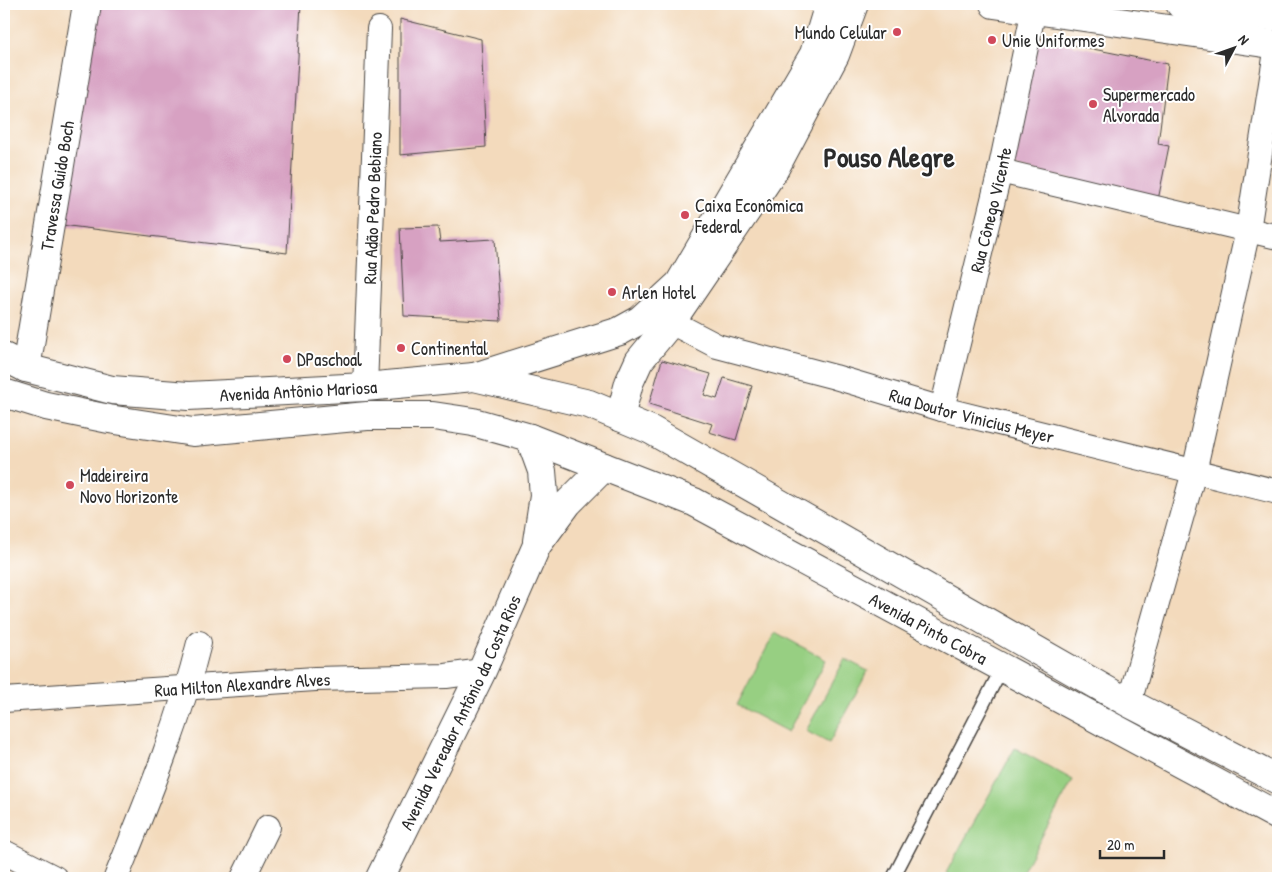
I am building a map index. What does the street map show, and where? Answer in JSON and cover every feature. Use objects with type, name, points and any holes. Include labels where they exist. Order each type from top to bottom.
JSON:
[{"type":"main road","name":"Travessa Guido Boch","points":[[15,363],[87,4]]},
{"type":"main road","points":[[620,417],[629,383],[679,284],[814,54],[829,4]]},
{"type":"main road","points":[[474,377],[620,331],[640,320],[664,313],[773,172],[835,55],[854,4]]},
{"type":"main road","points":[[994,4],[1034,6],[1278,45]]},
{"type":"main road","points":[[1180,4],[1278,17]]},
{"type":"main road","name":"Avenida Antônio Mariosa","points":[[15,363],[112,390],[188,396],[365,387],[474,377],[594,406]]},
{"type":"main road","name":"Avenida Antônio Mariosa","points":[[4,393],[46,406],[109,419],[193,432],[367,416],[433,416],[473,422],[530,438],[574,455]]},
{"type":"main road","points":[[188,396],[165,403],[159,411],[161,416],[175,423],[214,430]]},
{"type":"main road","name":"Avenida Pinto Cobra","points":[[594,406],[651,430],[1129,703],[1278,780]]},
{"type":"main road","name":"Avenida Vereador Antônio da Costa Rios","points":[[530,438],[542,471],[544,495],[536,545]]},
{"type":"main road","name":"Avenida Pinto Cobra","points":[[574,455],[694,502],[1278,816]]},
{"type":"main road","name":"Avenida Vereador Antônio da Costa Rios","points":[[380,878],[482,671],[536,545],[568,503],[604,467]]},
{"type":"main road","points":[[922,625],[945,622],[953,615],[957,605]]},
{"type":"street","name":"Rua Cônego Vicente","points":[[942,409],[1000,171],[1034,6]]},
{"type":"street","name":"Rua Adão Pedro Bebiano","points":[[365,387],[379,29]]},
{"type":"street","points":[[1129,703],[1194,472],[1248,230],[1278,45]]},
{"type":"street","points":[[1000,171],[1278,237]]},
{"type":"street","name":"Rua Doutor Vinicius Meyer","points":[[664,313],[717,346],[835,376],[942,409],[1278,492]]},
{"type":"street","points":[[116,878],[150,793],[188,687],[199,643]]},
{"type":"street","name":"Rua Milton Alexandre Alves","points":[[4,700],[315,679],[446,676],[482,671]]},
{"type":"street","points":[[243,878],[268,827]]},
{"type":"street","points":[[4,852],[55,878]]},
{"type":"lane","points":[[893,878],[1002,668]]},
{"type":"green space","points":[[775,632],[826,660],[788,732],[737,705]]},
{"type":"green space","points":[[845,659],[868,671],[829,743],[806,731]]},
{"type":"green space","points":[[1015,748],[1073,780],[1019,878],[954,878],[946,873]]},
{"type":"building","points":[[98,4],[301,4],[287,253],[61,225]]},
{"type":"building","points":[[400,19],[481,39],[486,147],[400,155]]},
{"type":"building","name":"Supermercado Alvorada","points":[[1038,38],[1168,64],[1158,144],[1169,146],[1158,200],[1008,165]]},
{"type":"building","points":[[438,227],[440,242],[495,239],[501,321],[404,316],[400,228]]},
{"type":"building","points":[[662,360],[711,374],[704,395],[717,399],[724,378],[752,386],[736,440],[709,432],[712,424],[649,404]]},
{"type":"place","name":"Mundo Celular","points":[[897,32]]},
{"type":"place","name":"Unie Uniformes","points":[[992,40]]},
{"type":"place","name":"Supermercado Alvorada","points":[[1093,104]]},
{"type":"place","name":"Caixa Econômica Federal","points":[[685,215]]},
{"type":"place","name":"Arlen Hotel","points":[[612,292]]},
{"type":"place","name":"Continental","points":[[401,348]]},
{"type":"place","name":"DPaschoal","points":[[287,359]]},
{"type":"place","name":"Madeireira Novo Horizonte","points":[[70,485]]},
{"type":"district","name":"Pouso Alegre","points":[[889,157]]}]
